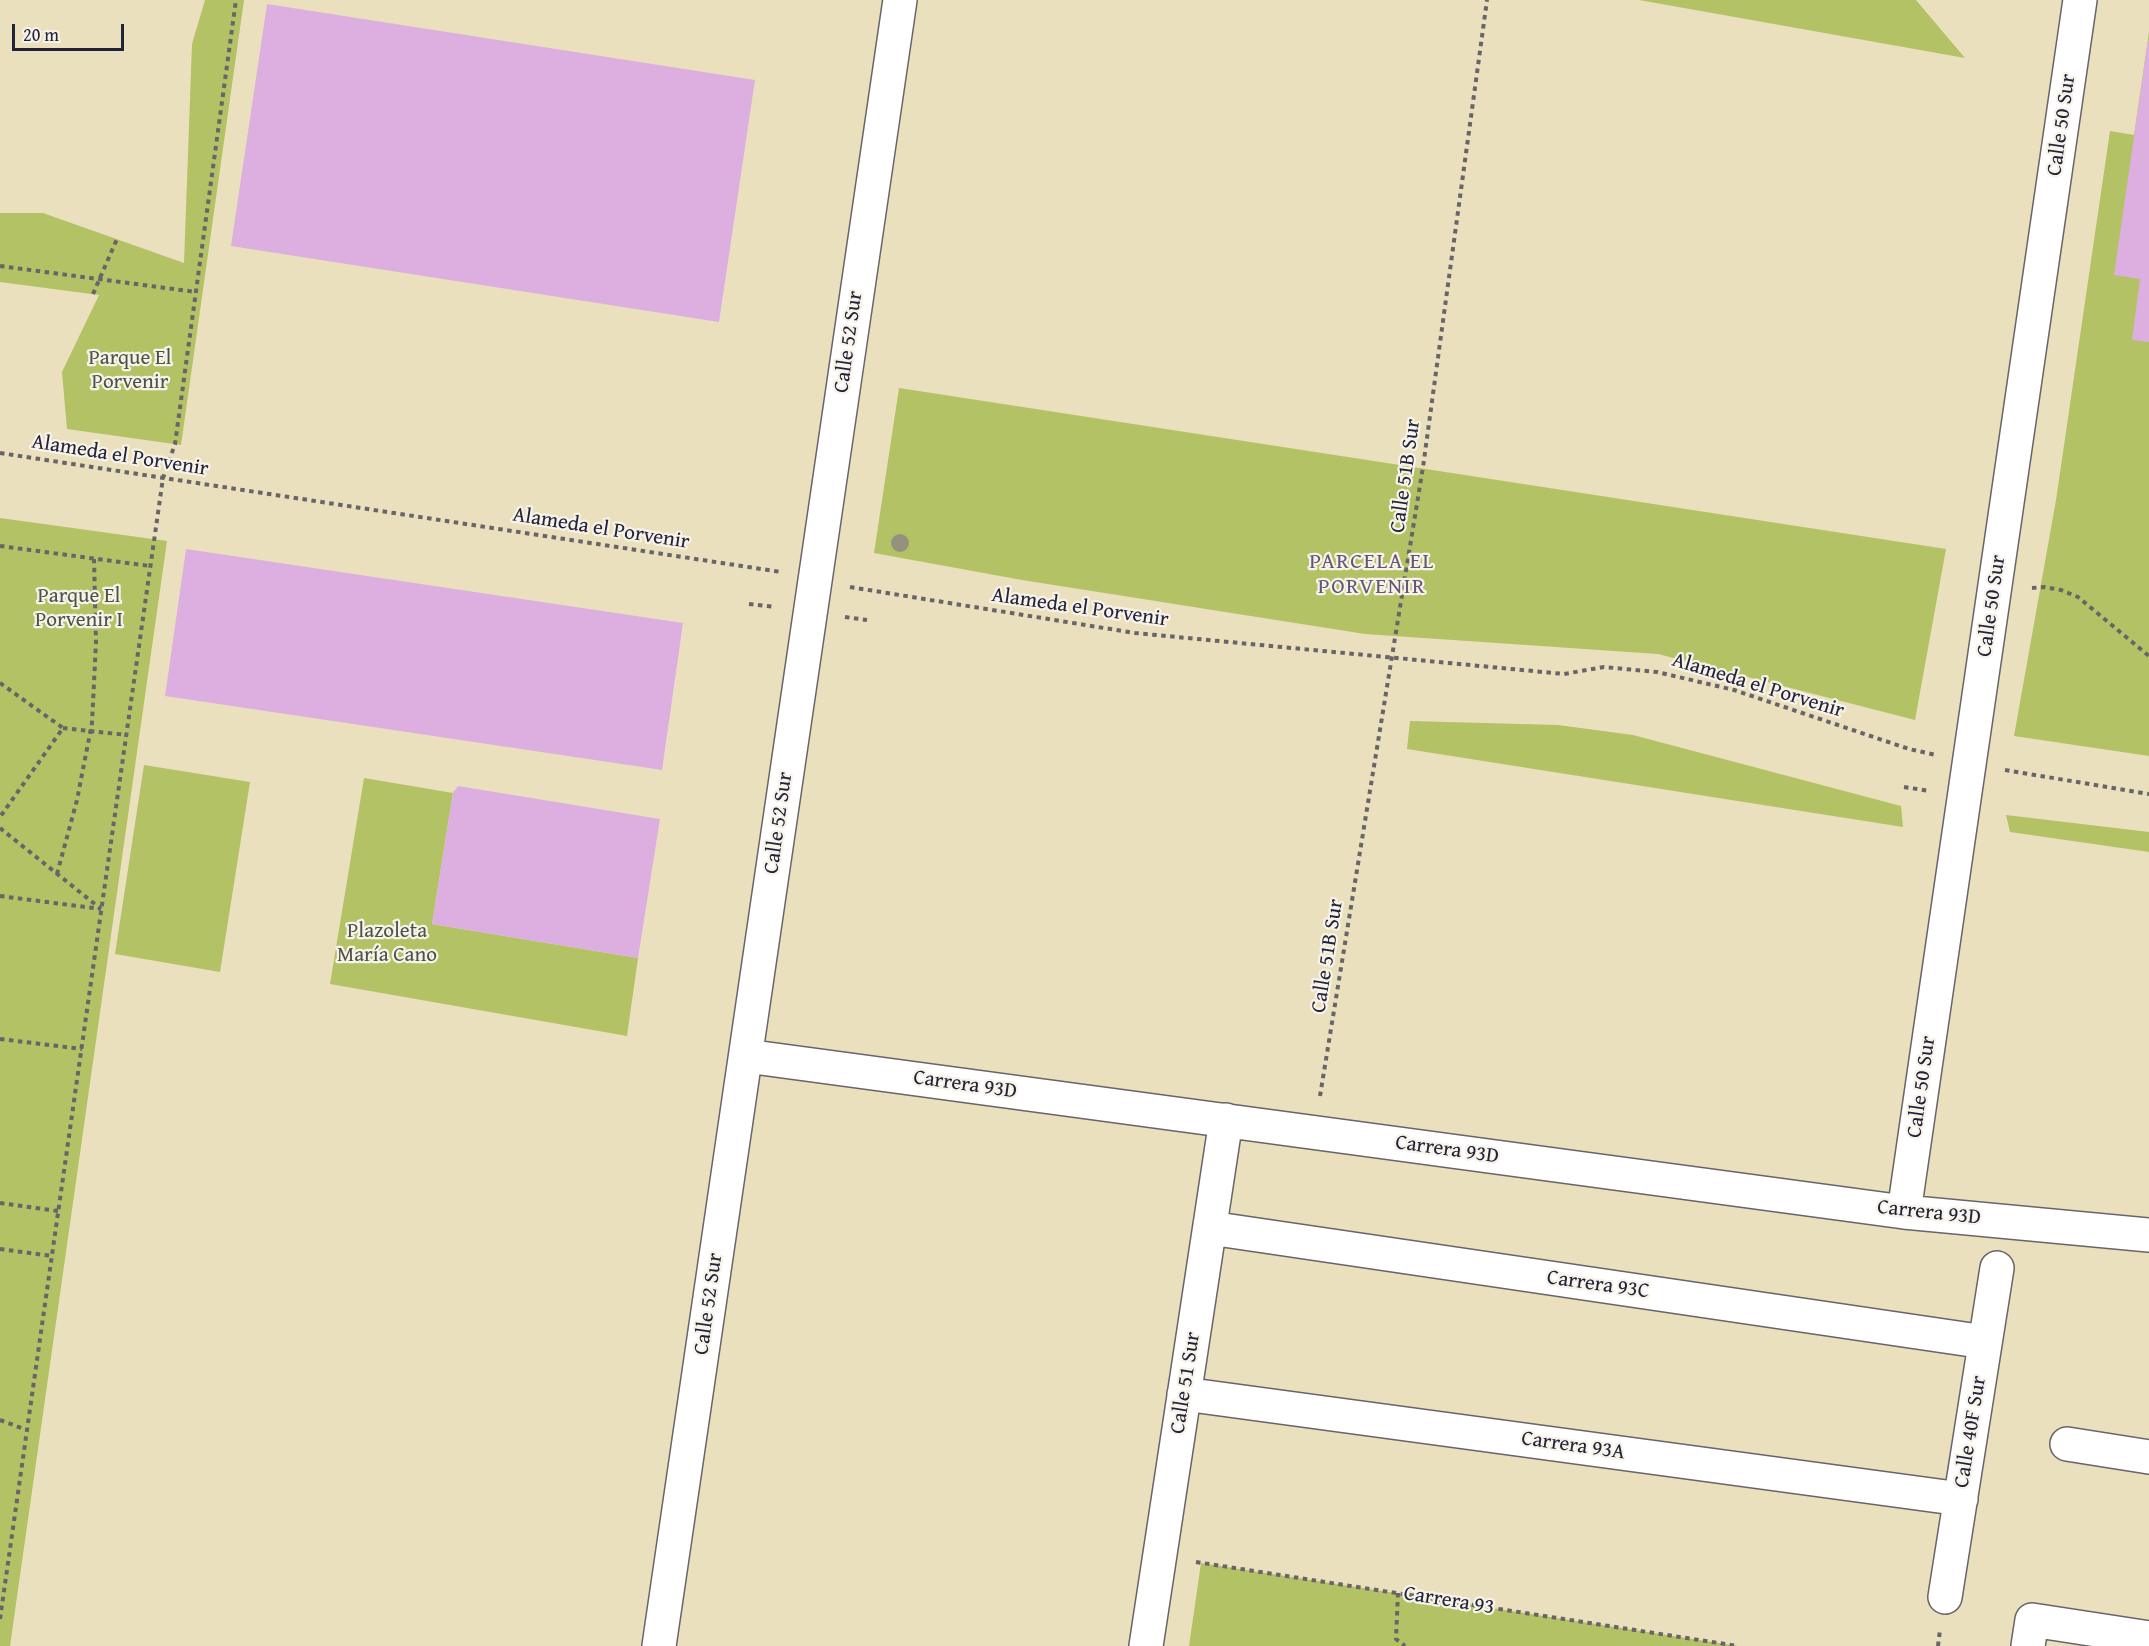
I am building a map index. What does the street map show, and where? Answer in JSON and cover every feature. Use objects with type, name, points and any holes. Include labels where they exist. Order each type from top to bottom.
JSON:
[{"type":"street","name":"Calle 52 Sur","points":[[659,1646],[900,0]]},
{"type":"street","name":"Calle 50 Sur","points":[[1904,1212],[2080,0]]},
{"type":"street","name":"Carrera 93D","points":[[746,1056],[1904,1212],[2149,1235]]},
{"type":"street","name":"Calle 51 Sur","points":[[1146,1646],[1226,1120]]},
{"type":"street","name":"Carrera 93C","points":[[1210,1228],[1985,1342]]},
{"type":"street","name":"Calle 40F Sur","points":[[1946,1597],[1997,1268]]},
{"type":"street","name":"Carrera 93A","points":[[1184,1394],[1961,1499]]},
{"type":"street","points":[[2067,1444],[2149,1457]]},
{"type":"street","points":[[2030,1633],[2149,1638]]},
{"type":"path","points":[[0,1619],[163,478],[174,450],[236,0]]},
{"type":"path","name":"Calle 51B Sur","points":[[1314,1132],[1394,658],[1487,0]]},
{"type":"path","points":[[93,294],[117,239]]},
{"type":"path","points":[[0,266],[196,292]]},
{"type":"path","name":"Alameda el Porvenir","points":[[0,453],[814,578],[870,593],[1134,633],[1564,674],[1604,667],[1657,672],[1734,690],[1909,749],[1970,763],[2149,795]]},
{"type":"path","points":[[0,546],[150,566]]},
{"type":"path","points":[[57,874],[77,800],[90,731],[96,642],[94,559]]},
{"type":"path","points":[[1992,604],[2023,589],[2044,587],[2061,590],[2078,597],[2149,656]]},
{"type":"path","points":[[0,683],[63,728],[126,735]]},
{"type":"path","points":[[0,817],[63,728]]},
{"type":"path","points":[[0,828],[101,909]]},
{"type":"path","points":[[0,896],[101,909]]},
{"type":"path","points":[[0,1039],[82,1049]]},
{"type":"path","points":[[0,1203],[58,1211]]},
{"type":"path","points":[[0,1249],[52,1256]]},
{"type":"path","points":[[0,1420],[27,1430]]},
{"type":"path","name":"Carrera 93","points":[[1159,1557],[1738,1646]]},
{"type":"path","points":[[1398,1593],[1396,1639],[1405,1646]]},
{"type":"green space","name":"Parque El Porvenir","points":[[205,0],[244,0],[181,445],[67,429],[62,372],[99,295],[0,282],[0,213],[43,213],[184,263],[192,44]]},
{"type":"green space","points":[[1639,0],[1916,0],[1965,58]]},
{"type":"green space","points":[[2149,32],[2149,756],[2014,736],[2056,500],[2110,131],[2134,135]]},
{"type":"green space","points":[[899,388],[1946,549],[1915,720],[1658,654],[1365,634],[1022,580],[874,553]]},
{"type":"green space","name":"Parque El Porvenir I","points":[[0,518],[167,541],[10,1646],[0,1646]]},
{"type":"green space","points":[[1410,721],[1558,725],[1633,735],[1901,806],[1903,827],[1407,749]]},
{"type":"green space","points":[[144,765],[250,782],[220,972],[115,954]]},
{"type":"green space","name":"Plazoleta María Cano","points":[[364,778],[453,793],[432,924],[638,958],[627,1036],[330,984]]},
{"type":"green space","points":[[2006,815],[2149,832],[2149,852],[2010,832]]},
{"type":"green space","points":[[1201,1563],[1738,1646],[1189,1646]]},
{"type":"building","points":[[267,4],[755,80],[719,322],[231,246]]},
{"type":"building","points":[[2148,40],[2149,342],[2132,340],[2140,279],[2114,275]]},
{"type":"building","points":[[186,549],[683,623],[662,770],[165,696]]},
{"type":"building","points":[[458,786],[660,819],[638,958],[432,924],[453,793]]},
{"type":"district","name":"PARCELA EL PORVENIR","points":[[1372,574]]}]
